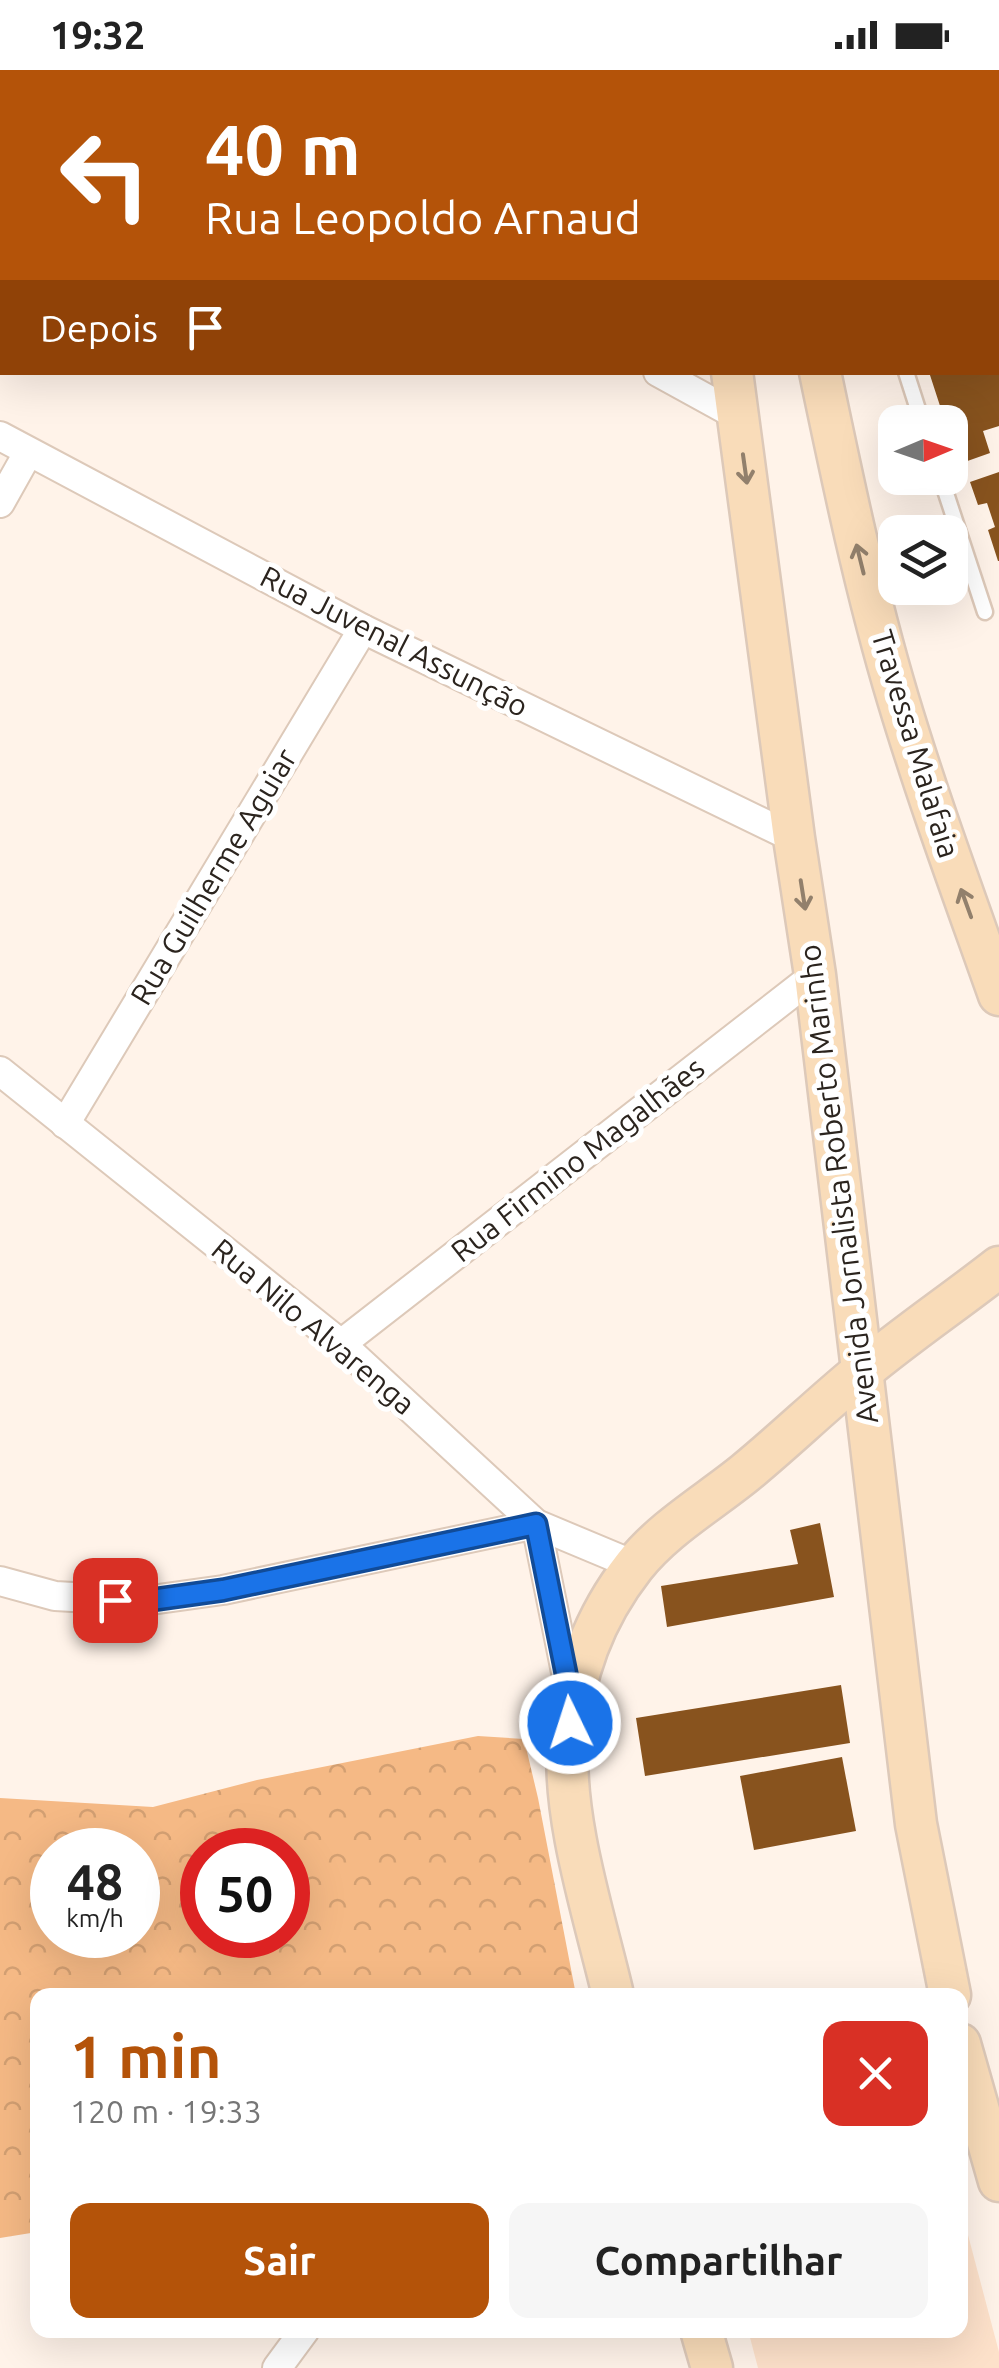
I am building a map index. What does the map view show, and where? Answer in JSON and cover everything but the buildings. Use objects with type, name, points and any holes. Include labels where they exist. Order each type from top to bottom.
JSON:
[{"type":"main road","name":"Avenida Jornalista Roberto Marinho","points":[[732,375],[815,975],[916,1824],[949,1988]]},
{"type":"main road","name":"Travessa Malafaia","points":[[821,375],[859,554],[897,695],[937,824],[999,994]]},
{"type":"main road","points":[[611,1988],[577,1846],[568,1744],[572,1703],[589,1640],[602,1612],[634,1565],[654,1544],[746,1472],[861,1372],[999,1267]]},
{"type":"main road","points":[[968,2072],[999,2181]]},
{"type":"main road","points":[[703,2338],[712,2368]]},
{"type":"street","points":[[663,375],[738,416]]},
{"type":"street","name":"Rua Juvenal Assunção","points":[[0,436],[363,629],[794,838]]},
{"type":"street","points":[[0,502],[28,453]]},
{"type":"street","name":"Rua Guilherme Aguiar","points":[[65,1124],[363,629]]},
{"type":"street","name":"Rua Firmino Magalhães","points":[[340,1344],[815,975]]},
{"type":"street","name":"Rua Nilo Alvarenga","points":[[0,1072],[340,1344],[536,1524],[634,1565]]},
{"type":"street","points":[[0,1581],[55,1596],[144,1601],[223,1590],[536,1524],[572,1703]]},
{"type":"street","points":[[277,2368],[300,2338]]},
{"type":"lane","points":[[907,375],[917,405]]},
{"type":"lane","points":[[946,495],[985,612]]},
{"type":"shaded area","points":[[968,2235],[999,2352],[999,2368],[758,2368],[750,2338],[968,2338]]},
{"type":"green space","points":[[478,1736],[524,1739],[575,1988],[30,1988],[30,2233],[0,2238],[0,1798],[153,1807],[257,1780]]},
{"type":"route","points":[[115,1600],[144,1601],[223,1590],[536,1524],[572,1703],[570,1723]]}]
